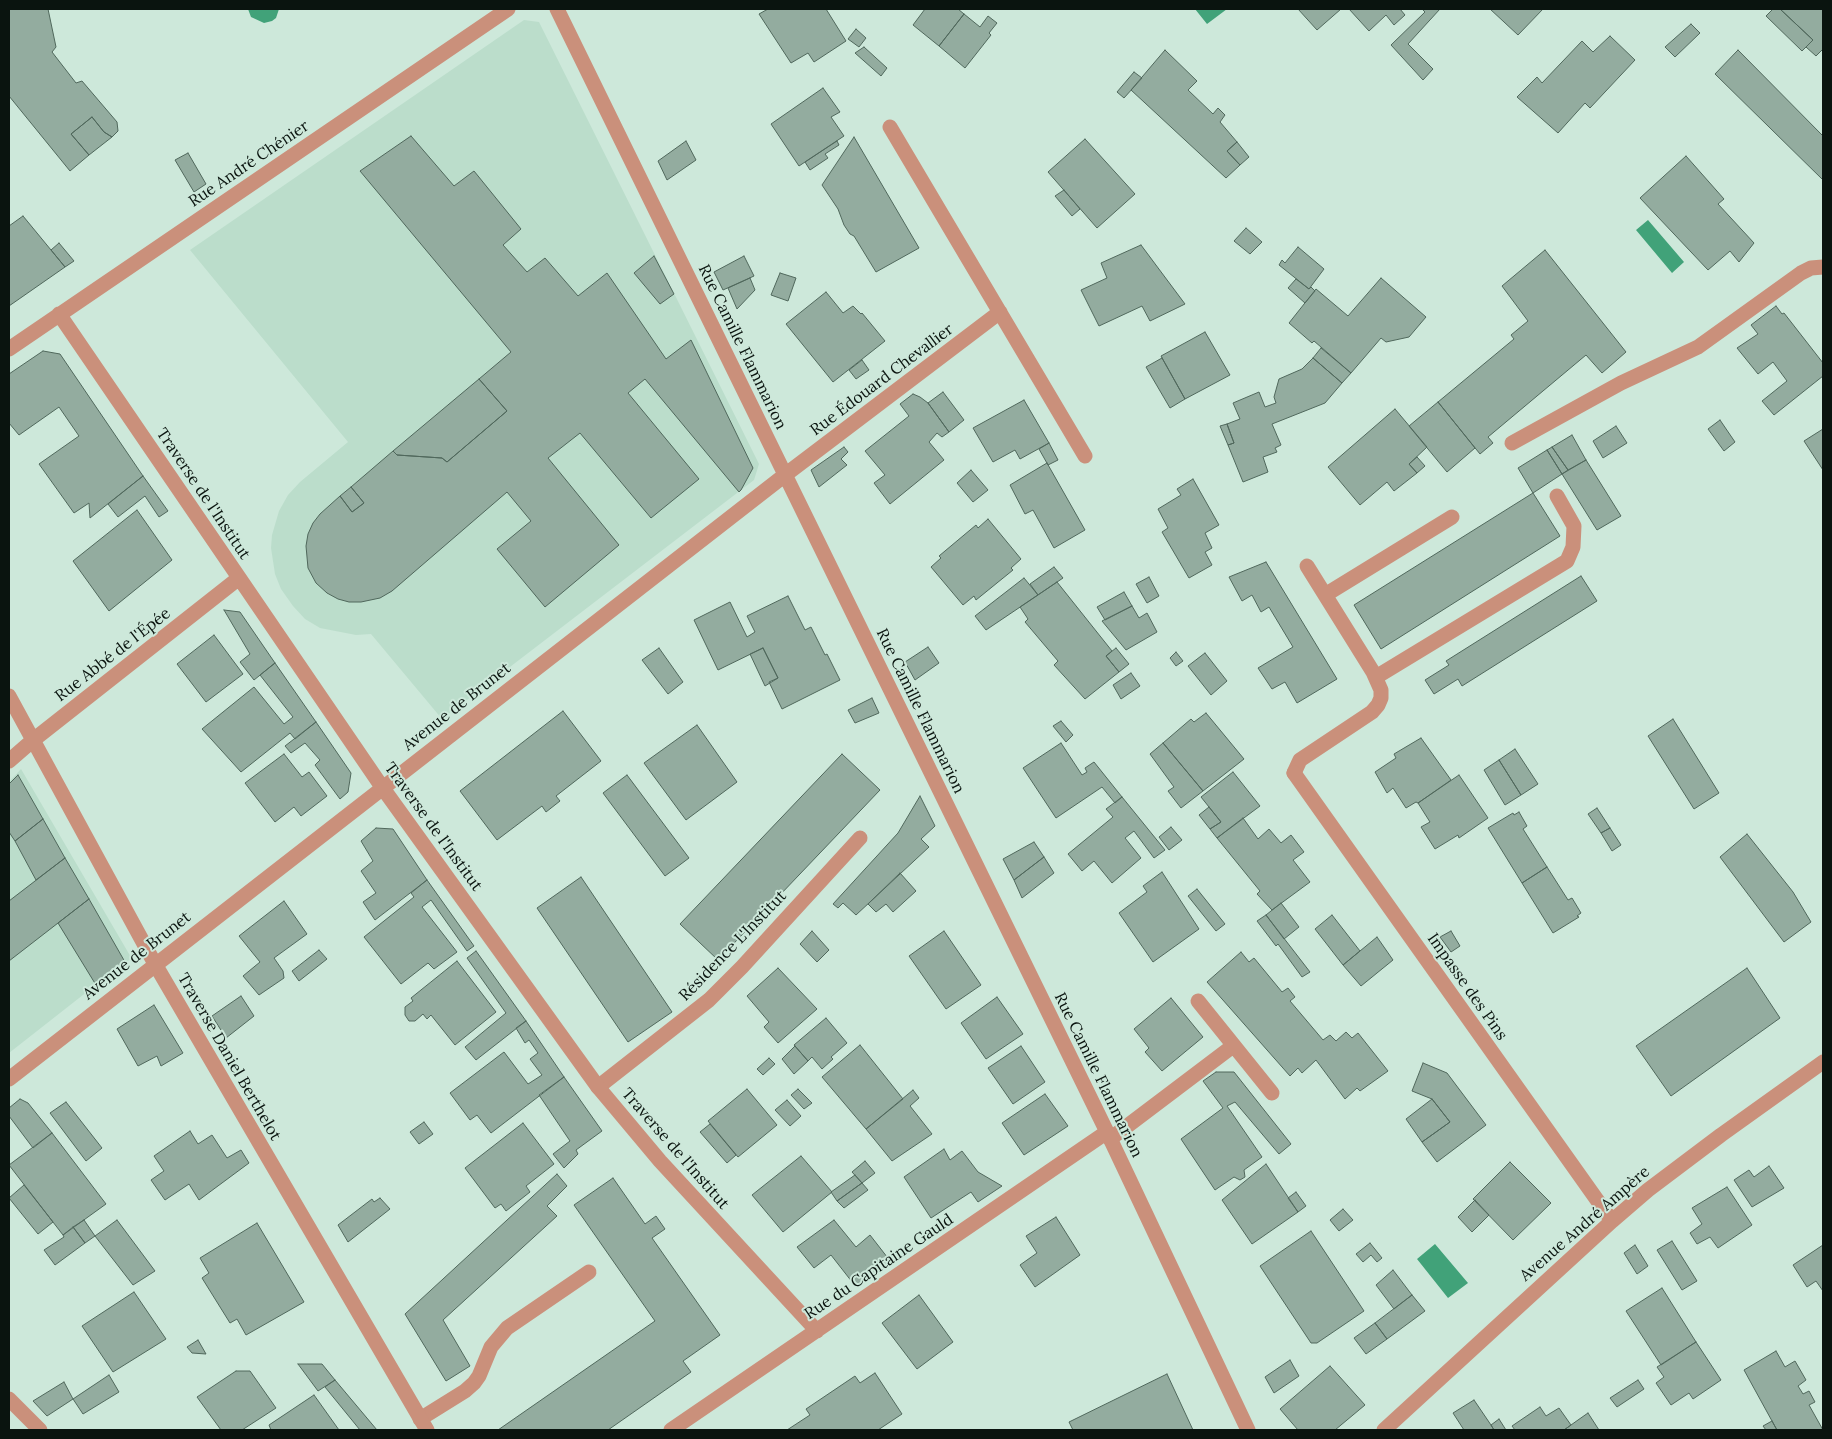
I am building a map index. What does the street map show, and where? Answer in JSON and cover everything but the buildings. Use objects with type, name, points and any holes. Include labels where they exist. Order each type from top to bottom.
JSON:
[{"type":"street","name":"Rue André Chénier","points":[[12,347],[508,9]]},
{"type":"street","name":"Rue Camille Flammarion","points":[[557,9],[1108,1136],[1248,1430]]},
{"type":"street","points":[[890,127],[1085,456]]},
{"type":"street","points":[[1512,444],[1621,383],[1698,347],[1801,273],[1811,268],[1823,267]]},
{"type":"street","name":"Rue Édouard Chevallier","points":[[785,474],[1000,312]]},
{"type":"street","name":"Traverse de l'Institut","points":[[59,314],[382,787],[598,1087],[660,1162],[817,1331]]},
{"type":"street","name":"Avenue de Brunet","points":[[9,1079],[785,474]]},
{"type":"street","points":[[1307,566],[1376,677],[1567,561],[1573,547],[1574,526],[1557,496]]},
{"type":"street","points":[[1325,595],[1452,517]]},
{"type":"street","name":"Rue Abbé de l'Épée","points":[[9,761],[239,578]]},
{"type":"street","name":"Impasse des Pins","points":[[1376,677],[1381,690],[1381,698],[1378,705],[1372,712],[1300,760],[1294,773],[1612,1220]]},
{"type":"street","name":"Traverse Daniel Berthelot","points":[[9,696],[155,964],[424,1424]]},
{"type":"street","name":"Résidence L'Institut","points":[[598,1087],[709,1000],[742,967],[860,838]]},
{"type":"street","points":[[1198,1001],[1272,1093]]},
{"type":"street","name":"Rue du Capitaine Gauld","points":[[671,1430],[1108,1136],[1233,1046]]},
{"type":"street","name":"Avenue André Ampère","points":[[1384,1430],[1612,1220],[1714,1140],[1823,1062]]},
{"type":"street","points":[[424,1424],[474,1383],[480,1376],[491,1347],[507,1328],[589,1272]]},
{"type":"street","points":[[9,1399],[40,1430]]},
{"type":"shaded area","points":[[248,9],[279,9],[276,18],[264,23],[251,17]]},
{"type":"shaded area","points":[[1195,9],[1227,9],[1207,24]]},
{"type":"shaded area","points":[[524,20],[539,22],[759,464],[754,480],[442,719],[371,634],[356,635],[320,628],[305,619],[281,589],[275,574],[271,548],[272,535],[279,511],[288,495],[300,482],[348,442],[190,250]]},
{"type":"shaded area","points":[[1648,220],[1684,262],[1672,273],[1636,230]]},
{"type":"shaded area","points":[[21,769],[132,959],[125,962],[9,1053],[9,782]]},
{"type":"shaded area","points":[[1435,1244],[1468,1283],[1448,1298],[1417,1259]]}]
